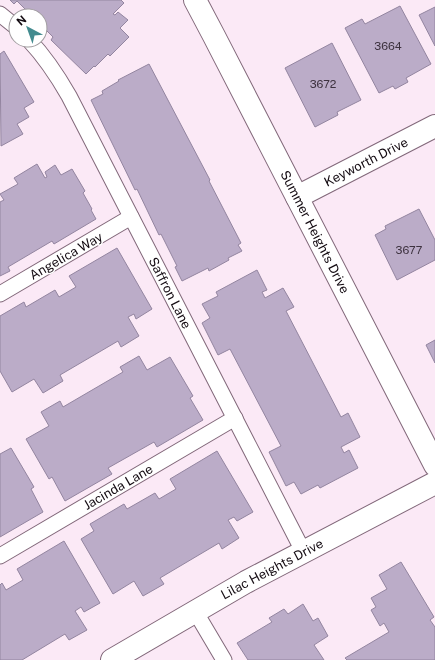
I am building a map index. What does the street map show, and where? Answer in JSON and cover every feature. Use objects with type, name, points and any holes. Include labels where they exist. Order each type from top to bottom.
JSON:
[{"type":"street","name":"Summer Heights Drive","points":[[195,0],[435,465]]},
{"type":"street","name":"Keyworth Drive","points":[[297,197],[435,126]]},
{"type":"street","name":"Lilac Heights Drive","points":[[112,660],[195,611],[303,551],[435,483]]},
{"type":"lane","name":"Saffron Lane","points":[[37,48],[56,73],[303,551]]},
{"type":"lane","name":"Angelica Way","points":[[0,294],[131,217]]},
{"type":"lane","name":"Jacinda Lane","points":[[0,556],[235,418]]},
{"type":"lane","points":[[195,611],[224,660]]},
{"type":"building","points":[[10,0],[121,0],[124,3],[113,14],[115,15],[118,12],[128,20],[120,28],[129,37],[110,56],[108,54],[86,74],[51,40],[53,37],[48,32],[48,8],[24,8],[17,1],[14,4]]},
{"type":"building","points":[[400,6],[431,64],[406,78],[408,82],[395,89],[393,86],[379,93],[345,28],[362,19],[365,24]]},
{"type":"building","points":[[435,7],[435,46],[419,15]]},
{"type":"building","points":[[332,43],[361,100],[337,112],[338,115],[315,127],[285,68]]},
{"type":"building","points":[[4,51],[34,102],[24,108],[29,117],[17,124],[23,134],[1,146],[0,54]]},
{"type":"building","points":[[149,64],[210,180],[209,181],[241,243],[238,245],[242,251],[228,258],[229,260],[209,271],[208,268],[182,281],[175,267],[177,266],[161,234],[159,235],[137,189],[135,190],[91,100],[103,94],[102,91],[119,81],[118,80]]},
{"type":"building","points":[[37,164],[45,178],[47,177],[45,172],[55,165],[61,175],[72,169],[85,191],[83,193],[96,219],[54,244],[52,241],[8,267],[10,271],[0,276],[0,202],[4,200],[0,194],[18,184],[14,178]]},
{"type":"building","points":[[419,209],[435,240],[435,260],[397,280],[375,235],[386,229],[385,226]]},
{"type":"building","points":[[117,248],[152,309],[136,319],[134,314],[128,317],[139,336],[121,347],[118,341],[60,375],[63,381],[43,393],[34,379],[12,392],[0,371],[0,316],[24,302],[26,307],[55,290],[59,297],[76,287],[69,276]]},
{"type":"building","points":[[257,270],[267,290],[262,292],[265,298],[283,288],[294,307],[286,311],[341,417],[348,413],[360,437],[341,447],[344,453],[349,450],[358,468],[320,488],[318,485],[301,494],[294,482],[286,486],[269,452],[281,446],[230,349],[218,355],[202,323],[210,318],[202,304],[218,296],[216,292]]},
{"type":"building","points":[[435,340],[435,363],[426,345]]},
{"type":"building","points":[[139,356],[147,370],[170,357],[193,396],[190,398],[203,420],[157,447],[154,442],[108,468],[112,474],[65,501],[52,477],[49,479],[26,439],[49,426],[41,412],[60,401],[63,407],[123,372],[120,367]]},
{"type":"building","points":[[11,448],[34,487],[31,489],[43,512],[0,537],[0,454]]},
{"type":"building","points":[[217,451],[253,512],[237,521],[234,517],[228,520],[239,538],[222,549],[219,543],[160,578],[164,584],[143,596],[134,581],[113,594],[81,539],[94,531],[90,524],[124,504],[127,509],[155,493],[159,499],[176,489],[170,479]]},
{"type":"building","points":[[64,541],[100,603],[84,612],[81,607],[75,611],[87,630],[69,640],[65,634],[22,660],[0,660],[0,585],[2,583],[6,590],[23,580],[17,569]]},
{"type":"building","points":[[401,562],[434,617],[430,620],[435,627],[435,660],[347,660],[345,658],[389,632],[384,623],[380,626],[371,610],[376,607],[371,598],[387,589],[379,575]]},
{"type":"building","points":[[303,604],[313,621],[318,618],[328,636],[314,645],[324,660],[248,660],[237,643],[272,622],[269,618],[284,609],[288,614]]}]
